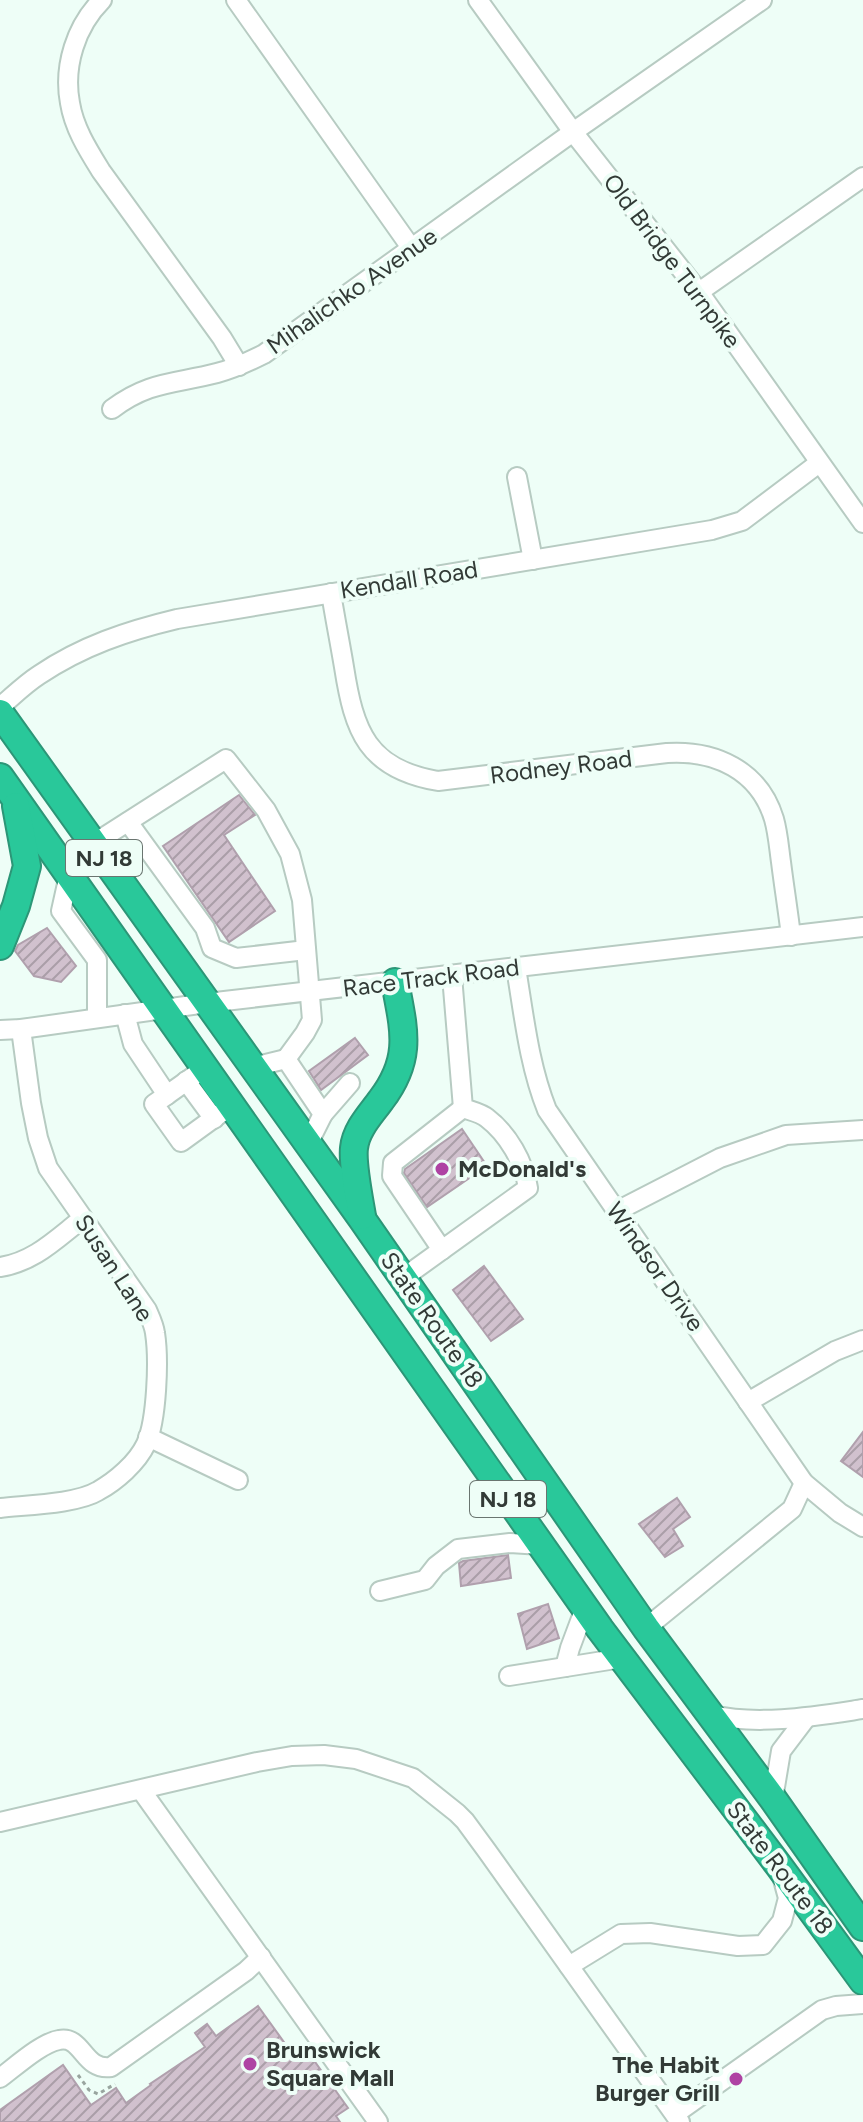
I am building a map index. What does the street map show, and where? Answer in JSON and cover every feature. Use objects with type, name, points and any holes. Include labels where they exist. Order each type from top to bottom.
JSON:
[{"type":"highway","name":"State Route 18","points":[[0,713],[362,1219],[646,1628],[863,1927]]},
{"type":"highway","name":"State Route 18","points":[[7,788],[164,1009],[196,1074],[223,1112],[585,1608],[863,1981]]},
{"type":"highway","points":[[0,946],[27,866],[7,788]]},
{"type":"highway","points":[[362,1219],[354,1147],[362,1124],[397,1075],[404,1052],[395,982]]},
{"type":"street","points":[[102,0],[75,39],[68,82],[74,119],[101,171],[239,366]]},
{"type":"street","points":[[236,0],[412,249]]},
{"type":"street","name":"Old Bridge Turnpike","points":[[478,0],[573,132],[699,292],[863,523]]},
{"type":"street","name":"Mihalichko Avenue","points":[[112,409],[128,396],[147,388],[215,374],[264,354],[762,0]]},
{"type":"street","points":[[699,292],[863,177]]},
{"type":"street","name":"Kendall Road","points":[[0,707],[36,677],[67,658],[132,630],[177,619],[712,530],[742,521],[819,463]]},
{"type":"street","points":[[517,477],[533,560]]},
{"type":"street","name":"Rodney Road","points":[[331,593],[349,700],[357,726],[369,746],[383,760],[418,778],[438,781],[676,753],[704,755],[723,761],[755,785],[774,819],[791,936]]},
{"type":"street","points":[[93,844],[226,759],[266,810],[290,854],[302,900],[312,1020],[286,1059],[253,1067]]},
{"type":"street","points":[[128,822],[205,928],[212,948],[236,958],[306,950]]},
{"type":"street","points":[[69,875],[61,911],[97,960],[97,1018]]},
{"type":"street","name":"Race Track Road","points":[[0,1030],[863,927]]},
{"type":"street","points":[[182,966],[212,948]]},
{"type":"street","points":[[97,960],[129,960]]},
{"type":"street","name":"Windsor Drive","points":[[516,968],[533,1065],[547,1110],[804,1483],[840,1513],[863,1527]]},
{"type":"street","points":[[452,976],[463,1108]]},
{"type":"street","points":[[125,1014],[133,1044],[167,1095]]},
{"type":"street","name":"Susan Lane","points":[[0,1508],[74,1499],[96,1493],[127,1469],[148,1437],[156,1375],[155,1331],[147,1310],[48,1168],[31,1103],[21,1029]]},
{"type":"street","points":[[286,1059],[323,1114]]},
{"type":"street","points":[[196,1074],[154,1104],[181,1142],[223,1112]]},
{"type":"street","points":[[308,1144],[323,1114],[350,1083]]},
{"type":"street","points":[[403,1278],[528,1188],[526,1172],[507,1137],[485,1115],[463,1108]]},
{"type":"street","points":[[442,1250],[392,1176],[393,1163],[463,1108]]},
{"type":"street","points":[[617,1211],[720,1158],[786,1135],[863,1130]]},
{"type":"street","points":[[0,1267],[33,1257],[82,1219]]},
{"type":"street","points":[[748,1402],[835,1351],[863,1340]]},
{"type":"street","points":[[148,1437],[238,1480]]},
{"type":"street","points":[[646,1628],[792,1509],[804,1483]]},
{"type":"street","points":[[380,1591],[425,1580],[436,1566],[458,1549],[510,1543],[541,1545]]},
{"type":"street","points":[[565,1667],[585,1608]]},
{"type":"street","points":[[509,1676],[622,1658]]},
{"type":"street","points":[[712,1715],[733,1720],[806,1718],[863,1709]]},
{"type":"street","points":[[773,1799],[781,1751],[806,1718]]},
{"type":"street","points":[[0,1822],[292,1756],[324,1755],[356,1759],[413,1778],[465,1821],[677,2118],[822,2010],[863,2004]]},
{"type":"street","points":[[141,1790],[378,2122]]},
{"type":"street","points":[[569,1966],[621,1934],[650,1933],[738,1946],[763,1945],[782,1921],[788,1898],[779,1866]]},
{"type":"street","points":[[0,2078],[47,2045],[62,2039],[77,2046],[96,2065],[111,2067],[246,1971],[261,1957]]},
{"type":"path","points":[[73,2068],[93,2093],[102,2093],[115,2084]]},
{"type":"building","points":[[239,795],[255,815],[224,835],[275,911],[229,942],[163,846]]},
{"type":"building","points":[[47,928],[76,966],[61,982],[34,976],[15,951],[18,945]]},
{"type":"building","points":[[355,1038],[368,1055],[321,1090],[309,1071]]},
{"type":"building","name":"McDonald's","points":[[462,1129],[487,1166],[427,1207],[404,1173],[405,1169]]},
{"type":"building","points":[[484,1266],[523,1319],[491,1341],[453,1290]]},
{"type":"building","points":[[863,1432],[863,1477],[841,1461]]},
{"type":"building","points":[[677,1498],[690,1517],[673,1529],[683,1546],[665,1557],[639,1524]]},
{"type":"building","points":[[508,1555],[511,1578],[461,1586],[459,1563]]},
{"type":"building","points":[[548,1604],[559,1638],[527,1649],[518,1614]]},
{"type":"building","name":"Brunswick Square Mall","points":[[258,2006],[294,2056],[305,2048],[348,2108],[336,2116],[340,2122],[0,2122],[0,2110],[63,2065],[91,2105],[116,2088],[126,2103],[205,2047],[195,2033],[207,2024],[216,2036]]},
{"type":"place","name":"McDonald's","points":[[442,1169]]},
{"type":"place","name":"Brunswick Square Mall","points":[[250,2064]]},
{"type":"place","name":"The Habit Burger Grill","points":[[736,2079]]}]
